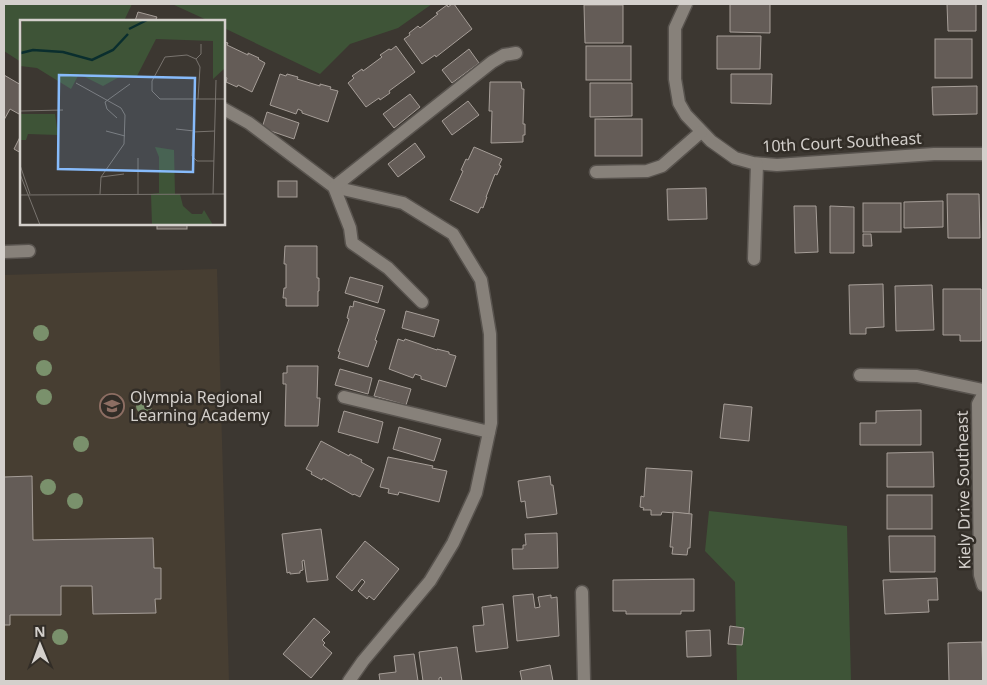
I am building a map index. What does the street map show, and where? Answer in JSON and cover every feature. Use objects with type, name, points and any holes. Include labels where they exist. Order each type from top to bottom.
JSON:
[{"type":"street","name":"10th Court Southeast","points":[[686,4],[674,28],[675,79],[680,103],[686,115],[701,132],[735,158],[757,164],[777,165],[934,154],[983,154]]},
{"type":"street","points":[[334,187],[492,62],[504,55],[516,53]]},
{"type":"street","points":[[225,110],[250,123],[334,187],[403,203],[453,234],[481,280],[490,334],[491,423],[476,493],[454,543],[430,581],[363,660],[349,681]]},
{"type":"street","points":[[596,172],[646,171],[662,166],[701,132]]},
{"type":"street","points":[[754,259],[757,164]]},
{"type":"street","points":[[334,187],[350,228],[352,243],[388,268],[422,302]]},
{"type":"street","points":[[4,252],[29,251]]},
{"type":"street","points":[[860,374],[917,376],[983,390]]},
{"type":"street","name":"Kiely Drive Southeast","points":[[983,395],[978,404],[980,575],[983,585]]},
{"type":"street","points":[[344,397],[489,432]]},
{"type":"street","points":[[582,592],[584,681]]},
{"type":"shaded area","name":"Olympia Regional Learning Academy","points":[[217,269],[229,681],[4,681],[4,275]]},
{"type":"green space","points":[[4,4],[132,4],[124,20],[20,20],[20,61],[4,51]]},
{"type":"green space","points":[[172,4],[432,4],[398,28],[350,44],[320,74],[225,28],[225,20],[207,20]]},
{"type":"green space","points":[[709,511],[847,526],[851,681],[737,681],[735,582],[705,551]]},
{"type":"building","points":[[454,4],[472,29],[436,57],[435,55],[422,64],[404,39],[418,26],[420,28],[438,14],[436,13],[447,5],[448,7]]},
{"type":"building","points":[[730,4],[770,4],[770,33],[730,32]]},
{"type":"building","points":[[947,4],[976,4],[976,31],[948,31]]},
{"type":"building","points":[[584,5],[623,5],[623,43],[585,43]]},
{"type":"building","points":[[138,12],[157,17],[156,19],[159,20],[135,20]]},
{"type":"building","points":[[717,36],[761,36],[760,69],[717,69]]},
{"type":"building","points":[[935,39],[972,39],[972,78],[935,78]]},
{"type":"building","points":[[225,42],[248,55],[248,53],[259,58],[265,63],[252,92],[238,85],[237,87],[226,82],[227,78],[225,77]]},
{"type":"building","points":[[396,46],[415,72],[389,91],[390,93],[366,107],[348,83],[354,78],[352,76],[362,69],[363,71],[382,57],[380,55]]},
{"type":"building","points":[[586,46],[631,46],[631,80],[586,80]]},
{"type":"building","points":[[469,49],[479,63],[452,83],[442,70]]},
{"type":"building","points":[[280,74],[298,77],[297,79],[320,86],[320,84],[331,87],[330,89],[338,91],[328,122],[302,113],[298,109],[296,114],[270,105]]},
{"type":"building","points":[[731,74],[772,74],[771,104],[731,103]]},
{"type":"building","points":[[4,75],[20,84],[20,112],[19,114],[10,109],[4,120]]},
{"type":"building","points":[[490,82],[521,82],[522,89],[524,89],[523,124],[525,124],[525,135],[523,135],[523,142],[491,143],[492,111],[489,111]]},
{"type":"building","points":[[590,83],[632,83],[632,116],[590,117]]},
{"type":"building","points":[[977,86],[977,114],[933,115],[932,87]]},
{"type":"building","points":[[410,94],[420,107],[394,128],[383,114]]},
{"type":"building","points":[[468,101],[479,115],[452,135],[442,121]]},
{"type":"building","points":[[267,112],[299,123],[294,139],[262,128]]},
{"type":"building","points":[[595,119],[642,119],[642,156],[595,156]]},
{"type":"building","points":[[20,137],[20,152],[14,149]]},
{"type":"building","points":[[415,143],[425,157],[398,177],[388,164]]},
{"type":"building","points":[[474,147],[502,159],[499,165],[501,166],[497,175],[495,174],[483,208],[481,207],[478,213],[450,200],[463,171],[461,170]]},
{"type":"building","points":[[278,181],[297,181],[297,197],[278,197]]},
{"type":"building","points":[[706,188],[707,219],[668,220],[667,189]]},
{"type":"building","points":[[947,194],[979,194],[980,238],[948,238]]},
{"type":"building","points":[[943,201],[943,227],[904,228],[904,202]]},
{"type":"building","points":[[863,203],[901,203],[901,232],[863,232]]},
{"type":"building","points":[[794,206],[816,206],[818,252],[795,253]]},
{"type":"building","points":[[830,206],[854,207],[854,253],[830,253]]},
{"type":"building","points":[[157,225],[187,225],[187,229],[157,229]]},
{"type":"building","points":[[863,234],[871,234],[872,246],[863,246]]},
{"type":"building","points":[[285,246],[317,246],[318,306],[286,306],[286,298],[283,298],[284,288],[286,288]]},
{"type":"building","points":[[350,277],[383,286],[378,303],[345,293]]},
{"type":"building","points":[[883,284],[884,327],[866,328],[866,334],[850,334],[849,285]]},
{"type":"building","points":[[932,285],[934,330],[896,331],[895,286]]},
{"type":"building","points":[[943,289],[981,289],[981,341],[960,341],[960,335],[943,335]]},
{"type":"building","points":[[354,301],[385,310],[368,367],[338,358],[340,352],[338,351],[349,319],[347,318],[350,306],[353,307]]},
{"type":"building","points":[[406,311],[439,320],[434,337],[402,328]]},
{"type":"building","points":[[398,339],[404,341],[405,339],[449,352],[449,354],[456,356],[446,387],[421,379],[421,376],[415,374],[413,378],[389,369]]},
{"type":"building","points":[[287,366],[318,366],[317,398],[320,398],[318,426],[285,426],[286,384],[283,384],[283,373],[287,373]]},
{"type":"building","points":[[340,369],[372,378],[368,394],[335,385]]},
{"type":"building","points":[[379,380],[411,389],[406,405],[374,396]]},
{"type":"building","points":[[724,404],[752,407],[749,441],[720,438]]},
{"type":"building","points":[[921,410],[921,445],[860,445],[860,423],[876,423],[876,411]]},
{"type":"building","points":[[344,411],[383,422],[378,443],[338,432]]},
{"type":"building","points":[[399,427],[441,439],[434,461],[393,449]]},
{"type":"building","points":[[321,441],[349,456],[350,454],[362,460],[361,462],[374,469],[360,497],[323,478],[322,480],[306,469]]},
{"type":"building","points":[[933,452],[934,487],[887,487],[887,453]]},
{"type":"building","points":[[388,457],[433,466],[432,468],[447,471],[439,502],[399,492],[398,495],[388,493],[389,489],[380,487]]},
{"type":"building","points":[[646,468],[692,471],[689,514],[662,512],[661,515],[651,515],[651,510],[643,510],[644,508],[640,507],[641,496],[644,497]]},
{"type":"building","points":[[32,476],[33,540],[153,538],[154,568],[161,568],[161,599],[155,599],[156,613],[93,614],[92,586],[61,586],[61,615],[10,615],[10,625],[4,625],[4,477]]},
{"type":"building","points":[[550,476],[557,514],[527,518],[525,501],[521,502],[518,481]]},
{"type":"building","points":[[887,495],[932,495],[932,529],[887,529]]},
{"type":"building","points":[[673,512],[692,514],[690,548],[688,548],[687,555],[672,554],[673,547],[670,547]]},
{"type":"building","points":[[321,529],[328,580],[307,582],[304,560],[302,561],[303,570],[300,573],[287,573],[282,534]]},
{"type":"building","points":[[557,533],[558,568],[513,569],[512,549],[523,549],[523,545],[526,545],[525,534]]},
{"type":"building","points":[[889,536],[935,536],[935,572],[890,572]]},
{"type":"building","points":[[365,541],[399,569],[374,600],[369,596],[367,599],[358,591],[365,582],[362,579],[352,591],[336,577]]},
{"type":"building","points":[[937,578],[938,600],[928,600],[929,612],[885,614],[883,580]]},
{"type":"building","points":[[694,579],[694,611],[681,611],[681,614],[626,614],[626,611],[613,611],[613,580]]},
{"type":"building","points":[[533,594],[535,608],[540,607],[538,597],[551,595],[551,598],[557,597],[559,636],[517,641],[513,596]]},
{"type":"building","points":[[503,604],[508,648],[476,652],[473,626],[484,625],[482,607]]},
{"type":"building","points":[[314,618],[330,632],[322,640],[325,643],[323,645],[332,653],[311,678],[283,654]]},
{"type":"building","points":[[730,626],[744,628],[742,645],[728,644]]},
{"type":"building","points":[[710,630],[711,656],[687,657],[686,631]]},
{"type":"building","points":[[982,642],[983,681],[949,681],[948,643]]},
{"type":"building","points":[[457,647],[462,681],[442,681],[441,677],[439,681],[423,681],[419,652]]},
{"type":"building","points":[[414,654],[418,681],[380,681],[379,674],[396,672],[394,656]]},
{"type":"building","points":[[550,665],[553,681],[522,681],[520,671]]},
{"type":"place","name":"Olympia Regional Learning Academy","points":[[112,406]]}]
